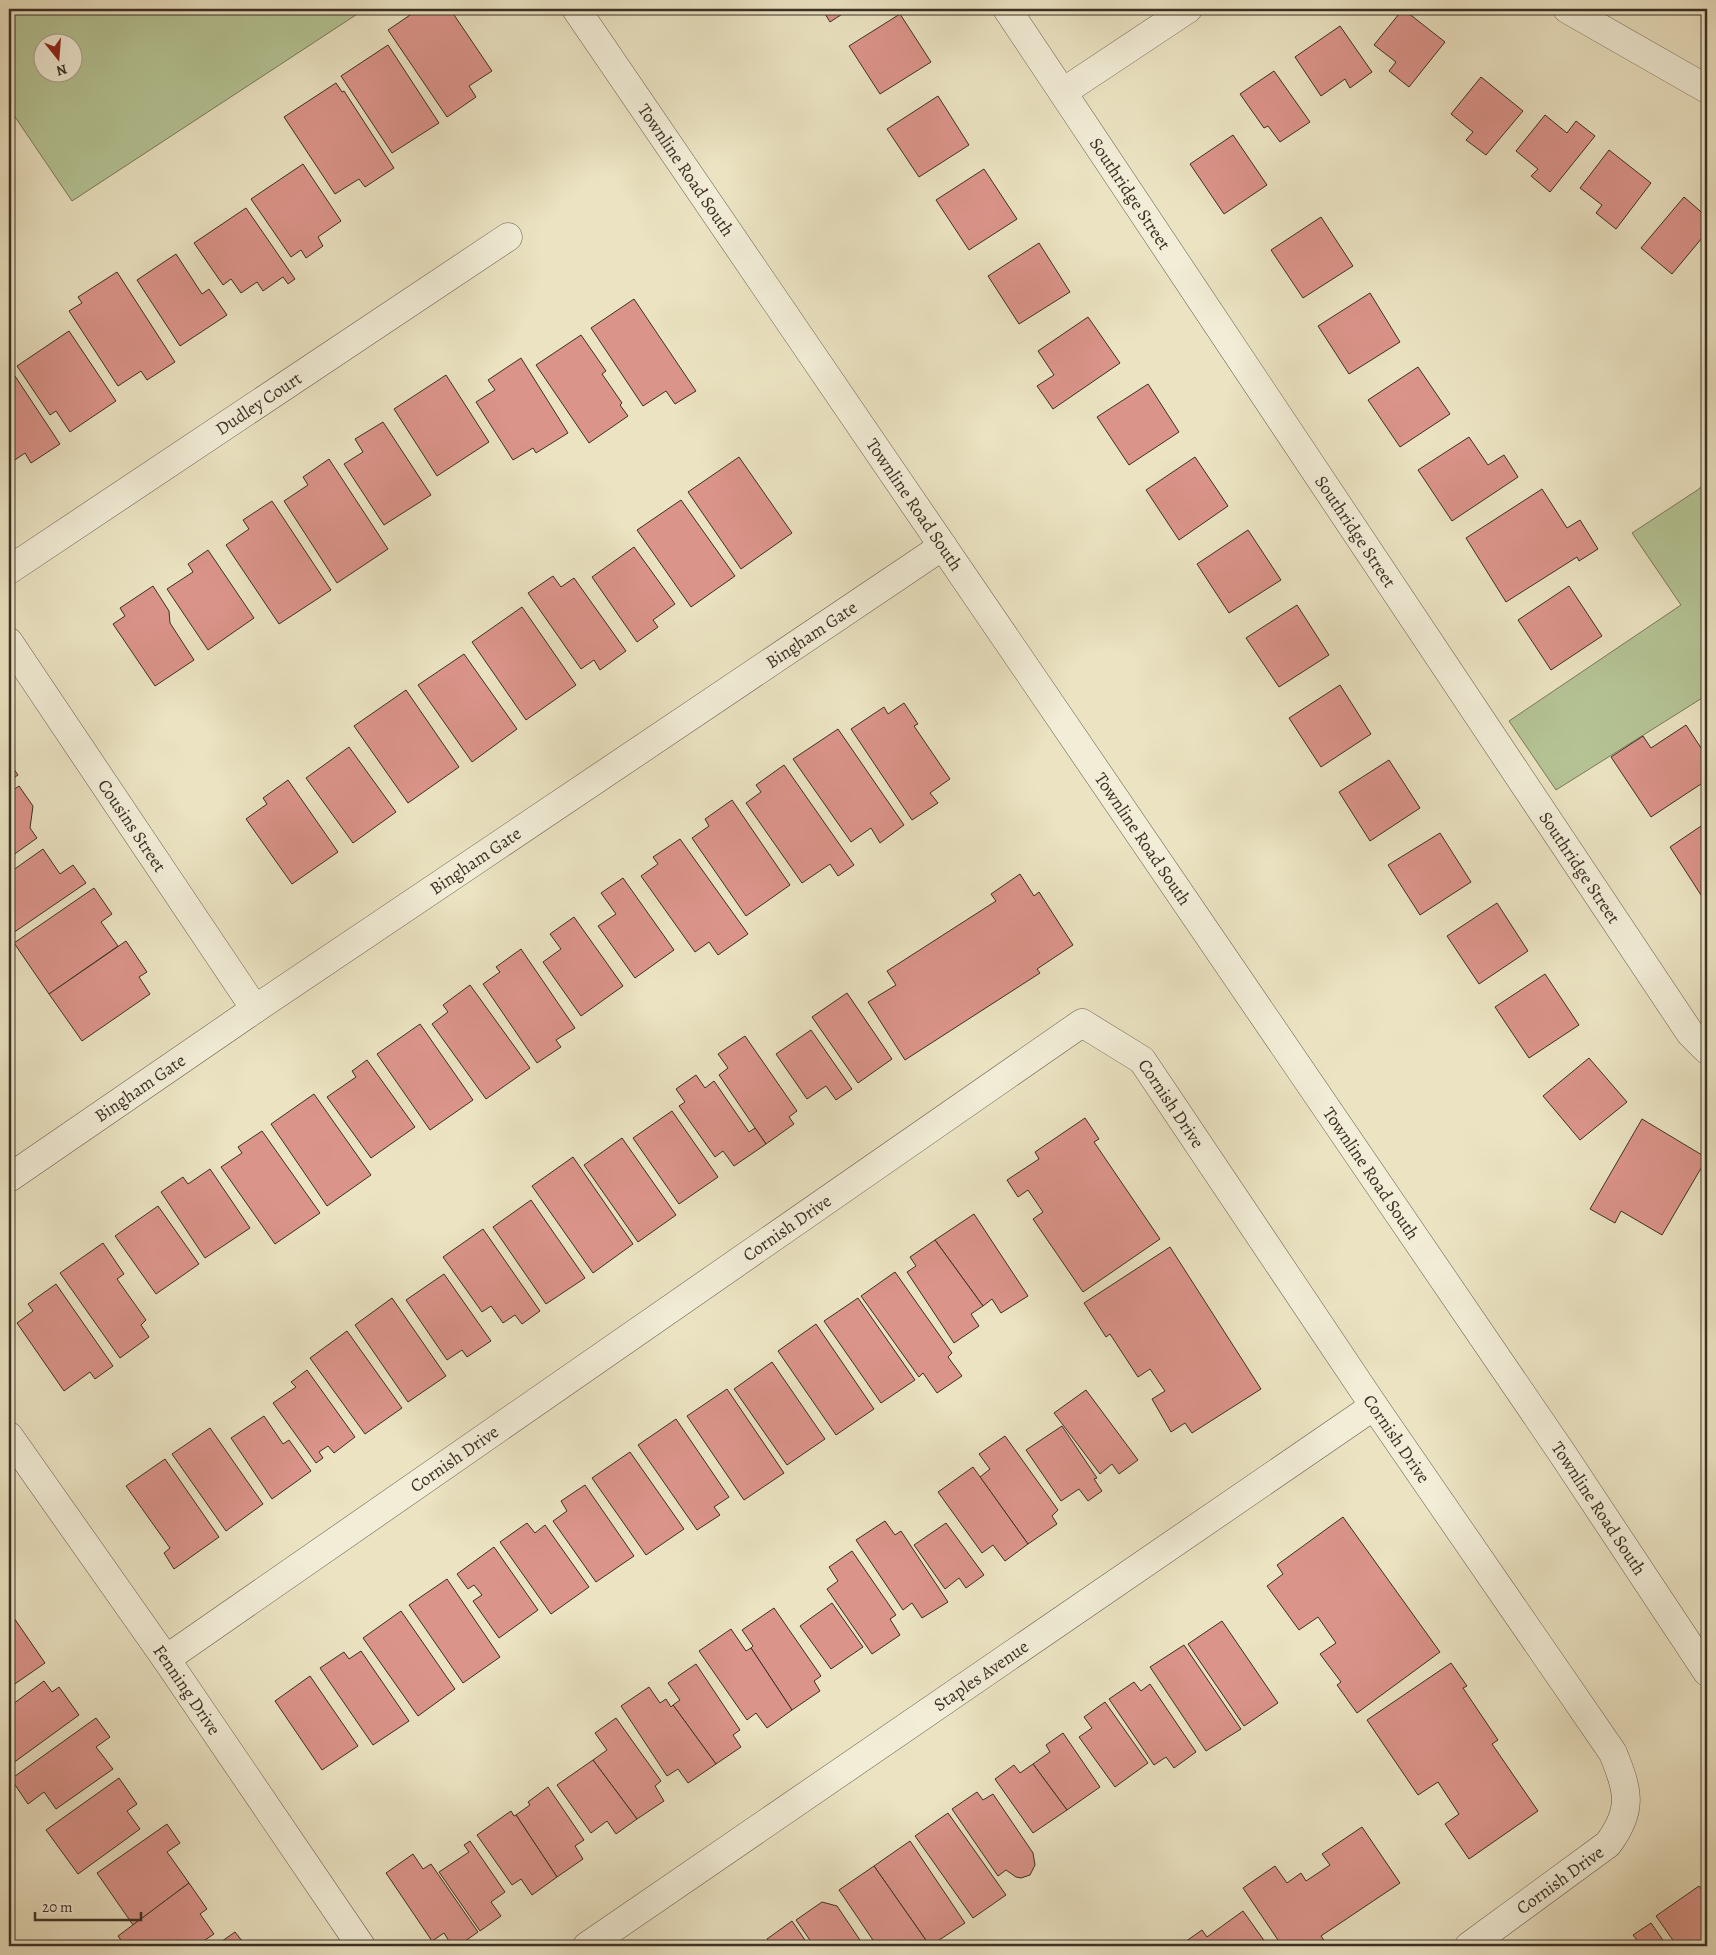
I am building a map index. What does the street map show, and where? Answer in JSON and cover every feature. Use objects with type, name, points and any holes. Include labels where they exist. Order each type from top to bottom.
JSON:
[{"type":"street","name":"Townline Road South","points":[[576,9],[1562,1453],[1707,1672]]},
{"type":"street","name":"Southridge Street","points":[[1007,9],[1690,1033],[1707,1050]]},
{"type":"street","points":[[1063,92],[1188,9]]},
{"type":"street","points":[[1567,9],[1707,89]]},
{"type":"street","name":"Dudley Court","points":[[9,570],[508,237]]},
{"type":"street","name":"Bingham Gate","points":[[9,1178],[255,1009],[943,546]]},
{"type":"street","name":"Cousins Street","points":[[9,642],[255,1009]]},
{"type":"street","name":"Cornish Drive","points":[[166,1659],[1082,1024],[1142,1060],[1374,1406],[1613,1753],[1622,1774],[1627,1795],[1623,1818],[1617,1832],[1608,1844],[1469,1946]]},
{"type":"street","name":"Staples Avenue","points":[[587,1946],[1374,1406]]},
{"type":"street","name":"Fenning Drive","points":[[9,1436],[166,1659],[361,1946]]},
{"type":"green space","points":[[9,9],[365,9],[72,201],[9,108]]},
{"type":"green space","points":[[1707,479],[1707,695],[1556,790],[1509,721],[1681,605],[1632,533],[1699,489]]},
{"type":"building","points":[[419,9],[450,9],[492,71],[469,86],[476,97],[447,117],[388,30]]},
{"type":"building","points":[[822,9],[850,9],[830,22]]},
{"type":"building","points":[[1403,9],[1445,42],[1409,87],[1389,71],[1396,62],[1374,45]]},
{"type":"building","points":[[900,14],[931,62],[880,94],[849,46]]},
{"type":"building","points":[[1340,26],[1372,72],[1350,88],[1345,79],[1321,96],[1295,57]]},
{"type":"building","points":[[388,45],[439,123],[392,153],[341,76]]},
{"type":"building","points":[[1274,71],[1310,122],[1280,142],[1268,126],[1264,128],[1240,94]]},
{"type":"building","points":[[1481,77],[1523,111],[1486,155],[1466,140],[1473,132],[1451,114]]},
{"type":"building","points":[[336,83],[342,92],[344,91],[394,168],[365,187],[359,179],[335,194],[284,117]]},
{"type":"building","points":[[938,96],[969,145],[919,177],[887,129]]},
{"type":"building","points":[[1545,115],[1567,133],[1576,121],[1595,136],[1550,192],[1531,176],[1538,169],[1516,151]]},
{"type":"building","points":[[1233,135],[1267,185],[1224,214],[1190,164]]},
{"type":"building","points":[[1609,150],[1651,183],[1616,229],[1596,213],[1602,205],[1580,188]]},
{"type":"building","points":[[303,164],[341,221],[318,237],[323,246],[306,258],[301,250],[291,257],[251,199]]},
{"type":"building","points":[[984,169],[1017,219],[969,250],[936,200]]},
{"type":"building","points":[[1684,197],[1707,217],[1707,232],[1672,274],[1641,248]]},
{"type":"building","points":[[246,208],[295,279],[288,284],[283,277],[263,291],[257,282],[241,293],[231,279],[223,285],[194,243]]},
{"type":"building","points":[[1321,217],[1353,266],[1303,298],[1271,250]]},
{"type":"building","points":[[1039,243],[1070,292],[1019,324],[988,276]]},
{"type":"building","points":[[176,254],[202,294],[209,289],[227,315],[180,346],[137,280]]},
{"type":"building","points":[[117,272],[175,362],[147,380],[141,371],[118,386],[69,311],[82,303],[78,297]]},
{"type":"building","points":[[1370,293],[1400,342],[1349,374],[1318,326]]},
{"type":"building","points":[[634,299],[696,391],[675,404],[666,391],[643,406],[591,328]]},
{"type":"building","points":[[1088,317],[1120,363],[1053,409],[1037,386],[1054,375],[1038,351]]},
{"type":"building","points":[[69,331],[116,401],[70,432],[56,411],[50,415],[17,366]]},
{"type":"building","points":[[581,335],[606,371],[602,374],[622,403],[620,405],[628,416],[589,443],[536,365]]},
{"type":"building","points":[[521,358],[568,433],[536,453],[533,448],[513,460],[476,402],[495,390],[488,380]]},
{"type":"building","points":[[9,367],[60,444],[31,463],[25,453],[9,464]]},
{"type":"building","points":[[1418,367],[1450,414],[1400,447],[1368,400]]},
{"type":"building","points":[[446,375],[489,442],[437,476],[394,409]]},
{"type":"building","points":[[1148,384],[1179,432],[1129,465],[1097,417]]},
{"type":"building","points":[[383,422],[431,495],[384,525],[344,464],[363,452],[355,439]]},
{"type":"building","points":[[1469,437],[1488,465],[1504,455],[1518,477],[1452,521],[1418,470]]},
{"type":"building","points":[[739,457],[792,533],[741,569],[688,492]]},
{"type":"building","points":[[1195,457],[1228,506],[1179,540],[1146,490]]},
{"type":"building","points":[[329,459],[388,549],[337,583],[284,501],[308,485],[303,477]]},
{"type":"building","points":[[1542,489],[1567,528],[1580,520],[1598,549],[1579,561],[1577,557],[1506,602],[1466,538]]},
{"type":"building","points":[[681,500],[735,576],[691,607],[637,530]]},
{"type":"building","points":[[272,501],[331,590],[279,624],[226,545],[249,529],[243,520]]},
{"type":"building","points":[[1248,530],[1281,580],[1229,613],[1197,564]]},
{"type":"building","points":[[634,547],[675,604],[653,620],[658,627],[637,642],[592,577]]},
{"type":"building","points":[[208,550],[254,618],[208,650],[167,589],[193,572],[188,564]]},
{"type":"building","points":[[553,576],[561,587],[574,578],[626,651],[600,670],[594,660],[581,669],[528,593]]},
{"type":"building","points":[[153,586],[169,611],[170,623],[194,660],[155,686],[113,624],[125,616],[120,608]]},
{"type":"building","points":[[1569,586],[1602,636],[1551,670],[1518,620]]},
{"type":"building","points":[[1297,605],[1329,655],[1279,687],[1246,638]]},
{"type":"building","points":[[522,607],[576,685],[526,720],[472,642]]},
{"type":"building","points":[[464,654],[517,729],[472,762],[418,685]]},
{"type":"building","points":[[1340,685],[1371,734],[1321,767],[1289,718]]},
{"type":"building","points":[[406,690],[459,767],[408,803],[354,726]]},
{"type":"building","points":[[904,703],[918,724],[914,726],[950,779],[930,793],[938,803],[912,820],[851,729],[884,707],[888,714]]},
{"type":"building","points":[[1686,725],[1707,757],[1707,780],[1651,817],[1611,757],[1643,736],[1651,748]]},
{"type":"building","points":[[838,729],[904,825],[880,843],[871,828],[851,842],[793,759]]},
{"type":"building","points":[[349,747],[396,812],[353,843],[306,778]]},
{"type":"building","points":[[1389,760],[1420,808],[1370,841],[1339,792]]},
{"type":"building","points":[[9,762],[18,775],[9,781]]},
{"type":"building","points":[[784,765],[854,865],[838,876],[830,864],[802,883],[746,803],[761,792],[756,785]]},
{"type":"building","points":[[288,780],[338,852],[292,884],[246,819],[267,804],[263,798]]},
{"type":"building","points":[[19,786],[33,806],[30,828],[37,838],[9,858],[9,793]]},
{"type":"building","points":[[732,800],[790,885],[746,916],[692,838],[709,826],[705,819]]},
{"type":"building","points":[[1707,822],[1707,891],[1701,895],[1670,847]]},
{"type":"building","points":[[1440,833],[1471,882],[1420,915],[1388,865]]},
{"type":"building","points":[[680,839],[748,934],[718,955],[709,942],[695,952],[641,876],[658,864],[653,857]]},
{"type":"building","points":[[43,849],[60,874],[73,865],[86,883],[10,935],[9,873]]},
{"type":"building","points":[[1020,874],[1034,896],[1039,892],[1073,945],[1037,969],[1040,973],[905,1060],[868,1002],[896,985],[887,971],[996,901],[991,894]]},
{"type":"building","points":[[623,878],[674,950],[635,978],[598,926],[616,914],[601,893]]},
{"type":"building","points":[[94,888],[112,914],[101,922],[118,946],[49,994],[14,943]]},
{"type":"building","points":[[1497,903],[1528,951],[1479,984],[1447,936]]},
{"type":"building","points":[[574,917],[623,986],[581,1016],[543,962],[561,949],[550,934]]},
{"type":"building","points":[[126,941],[147,972],[139,977],[150,994],[82,1041],[49,994]]},
{"type":"building","points":[[521,949],[575,1028],[556,1040],[561,1047],[537,1063],[483,984],[500,972],[496,967]]},
{"type":"building","points":[[1545,974],[1579,1025],[1529,1058],[1495,1007]]},
{"type":"building","points":[[470,985],[530,1068],[486,1099],[432,1024],[448,1012],[443,1005]]},
{"type":"building","points":[[847,993],[892,1059],[858,1083],[812,1017]]},
{"type":"building","points":[[420,1024],[473,1100],[430,1130],[377,1054]]},
{"type":"building","points":[[811,1030],[852,1089],[836,1100],[826,1086],[807,1099],[776,1054]]},
{"type":"building","points":[[745,1036],[797,1111],[789,1117],[794,1124],[766,1144],[719,1075],[728,1068],[718,1054]]},
{"type":"building","points":[[1589,1058],[1627,1102],[1580,1140],[1543,1096]]},
{"type":"building","points":[[367,1060],[415,1127],[371,1158],[327,1097],[356,1077],[352,1071]]},
{"type":"building","points":[[696,1075],[705,1088],[714,1081],[749,1132],[755,1128],[766,1144],[734,1166],[723,1151],[715,1157],[679,1106],[685,1102],[676,1089]]},
{"type":"building","points":[[314,1094],[371,1175],[327,1206],[271,1124]]},
{"type":"building","points":[[672,1111],[718,1177],[679,1204],[633,1138]]},
{"type":"building","points":[[1085,1118],[1099,1139],[1094,1142],[1160,1239],[1083,1292],[1033,1219],[1043,1212],[1028,1190],[1018,1197],[1007,1180],[1039,1159],[1035,1152]]},
{"type":"building","points":[[1642,1119],[1707,1158],[1662,1235],[1621,1211],[1615,1223],[1590,1209]]},
{"type":"building","points":[[262,1131],[320,1213],[275,1244],[221,1167],[242,1153],[238,1147]]},
{"type":"building","points":[[622,1138],[676,1215],[638,1242],[584,1165]]},
{"type":"building","points":[[573,1157],[633,1244],[593,1273],[532,1186]]},
{"type":"building","points":[[210,1169],[250,1228],[205,1258],[161,1192],[183,1177],[188,1184]]},
{"type":"building","points":[[531,1200],[585,1278],[546,1304],[493,1227]]},
{"type":"building","points":[[158,1206],[199,1264],[156,1294],[115,1236]]},
{"type":"building","points":[[974,1214],[1028,1296],[1001,1313],[992,1299],[983,1306],[935,1240]]},
{"type":"building","points":[[483,1229],[540,1311],[522,1324],[515,1315],[503,1323],[491,1306],[482,1312],[443,1257]]},
{"type":"building","points":[[935,1240],[983,1306],[971,1314],[979,1326],[954,1343],[907,1272],[916,1266],[910,1257]]},
{"type":"building","points":[[103,1243],[124,1274],[117,1279],[146,1320],[141,1325],[149,1337],[120,1358],[60,1273]]},
{"type":"building","points":[[1170,1247],[1261,1389],[1192,1433],[1185,1423],[1171,1432],[1152,1399],[1165,1391],[1150,1369],[1138,1377],[1110,1334],[1106,1337],[1084,1303]]},
{"type":"building","points":[[895,1272],[952,1353],[948,1357],[962,1376],[937,1393],[923,1373],[919,1377],[861,1296]]},
{"type":"building","points":[[444,1274],[491,1341],[467,1357],[462,1350],[447,1360],[406,1300]]},
{"type":"building","points":[[56,1284],[113,1366],[95,1379],[90,1372],[64,1391],[17,1323],[33,1311],[28,1304]]},
{"type":"building","points":[[392,1298],[446,1376],[408,1402],[355,1325]]},
{"type":"building","points":[[858,1298],[915,1380],[881,1403],[824,1321]]},
{"type":"building","points":[[816,1324],[874,1409],[836,1435],[778,1351]]},
{"type":"building","points":[[347,1331],[402,1408],[365,1434],[310,1358]]},
{"type":"building","points":[[772,1362],[825,1439],[787,1465],[734,1389]]},
{"type":"building","points":[[307,1370],[355,1437],[334,1453],[328,1446],[319,1452],[323,1458],[316,1463],[273,1403],[296,1387],[291,1382]]},
{"type":"building","points":[[727,1389],[784,1473],[744,1500],[687,1416]]},
{"type":"building","points":[[1086,1390],[1138,1460],[1119,1474],[1112,1464],[1100,1474],[1054,1413]]},
{"type":"building","points":[[264,1416],[283,1444],[289,1440],[311,1471],[272,1499],[231,1438]]},
{"type":"building","points":[[676,1419],[729,1497],[714,1507],[720,1515],[697,1530],[638,1445]]},
{"type":"building","points":[[1062,1426],[1097,1478],[1094,1479],[1102,1491],[1088,1501],[1079,1489],[1061,1501],[1026,1450]]},
{"type":"building","points":[[210,1428],[263,1504],[226,1531],[172,1454]]},
{"type":"building","points":[[1005,1436],[1058,1510],[1052,1516],[1057,1524],[1028,1544],[980,1477],[990,1469],[979,1454]]},
{"type":"building","points":[[630,1452],[684,1529],[646,1555],[592,1478]]},
{"type":"building","points":[[165,1459],[219,1537],[174,1569],[164,1553],[170,1548],[126,1486]]},
{"type":"building","points":[[973,1467],[1028,1544],[1005,1561],[993,1545],[982,1553],[938,1492]]},
{"type":"building","points":[[585,1485],[634,1556],[596,1582],[553,1521],[567,1511],[561,1501]]},
{"type":"building","points":[[1343,1517],[1440,1652],[1357,1713],[1337,1685],[1341,1682],[1320,1654],[1336,1643],[1318,1617],[1299,1630],[1267,1586],[1283,1574],[1277,1565]]},
{"type":"building","points":[[885,1521],[895,1535],[901,1531],[948,1602],[922,1618],[912,1603],[903,1610],[856,1540]]},
{"type":"building","points":[[527,1523],[535,1533],[545,1525],[589,1587],[551,1614],[500,1542]]},
{"type":"building","points":[[946,1523],[984,1575],[966,1588],[959,1578],[945,1589],[914,1545]]},
{"type":"building","points":[[494,1547],[538,1610],[499,1638],[473,1601],[482,1595],[474,1585],[468,1589],[457,1574]]},
{"type":"building","points":[[852,1551],[896,1615],[890,1619],[900,1635],[872,1654],[827,1589],[838,1581],[829,1567]]},
{"type":"building","points":[[447,1579],[500,1657],[463,1683],[409,1605]]},
{"type":"building","points":[[832,1603],[863,1647],[831,1669],[800,1626]]},
{"type":"building","points":[[774,1608],[821,1676],[814,1681],[820,1691],[792,1710],[751,1648],[753,1646],[742,1630]]},
{"type":"building","points":[[401,1611],[455,1689],[418,1716],[363,1638]]},
{"type":"building","points":[[14,1618],[45,1663],[9,1688],[9,1622]]},
{"type":"building","points":[[1222,1621],[1278,1703],[1244,1726],[1188,1644]]},
{"type":"building","points":[[731,1629],[746,1651],[751,1648],[792,1710],[767,1728],[756,1713],[747,1720],[699,1651]]},
{"type":"building","points":[[1184,1645],[1241,1729],[1206,1751],[1150,1667]]},
{"type":"building","points":[[361,1651],[409,1721],[373,1745],[320,1668],[344,1652],[349,1659]]},
{"type":"building","points":[[1451,1663],[1467,1686],[1463,1688],[1498,1740],[1492,1744],[1538,1811],[1469,1859],[1445,1824],[1459,1814],[1438,1782],[1418,1795],[1367,1720]]},
{"type":"building","points":[[696,1664],[740,1730],[733,1735],[741,1747],[716,1764],[673,1705],[680,1700],[668,1683]]},
{"type":"building","points":[[310,1676],[358,1746],[322,1770],[275,1701]]},
{"type":"building","points":[[44,1681],[52,1692],[59,1687],[79,1715],[9,1766],[9,1707]]},
{"type":"building","points":[[1134,1682],[1141,1691],[1150,1684],[1196,1752],[1174,1768],[1166,1757],[1154,1765],[1109,1699]]},
{"type":"building","points":[[649,1687],[660,1703],[666,1699],[671,1707],[673,1705],[716,1764],[688,1783],[678,1769],[667,1776],[621,1706]]},
{"type":"building","points":[[1105,1702],[1148,1763],[1115,1787],[1079,1737],[1092,1728],[1084,1717]]},
{"type":"building","points":[[96,1718],[110,1737],[96,1747],[113,1769],[56,1809],[44,1792],[28,1804],[11,1779]]},
{"type":"building","points":[[616,1718],[661,1781],[655,1786],[664,1801],[637,1819],[593,1760],[607,1750],[595,1733]]},
{"type":"building","points":[[1063,1733],[1100,1787],[1067,1810],[1033,1764],[1050,1752],[1046,1745]]},
{"type":"building","points":[[593,1760],[637,1819],[616,1834],[607,1821],[591,1833],[557,1785]]},
{"type":"building","points":[[1033,1764],[1067,1810],[1033,1833],[995,1779],[1014,1765],[1020,1773]]},
{"type":"building","points":[[119,1778],[137,1804],[127,1811],[140,1829],[78,1874],[46,1830]]},
{"type":"building","points":[[548,1787],[584,1840],[575,1846],[583,1859],[557,1877],[516,1815],[530,1805],[528,1802]]},
{"type":"building","points":[[977,1792],[983,1800],[993,1794],[1033,1853],[1035,1865],[1030,1875],[1021,1878],[1016,1877],[1006,1870],[998,1876],[952,1809]]},
{"type":"building","points":[[511,1811],[514,1816],[516,1815],[557,1877],[532,1895],[521,1879],[512,1885],[477,1835]]},
{"type":"building","points":[[948,1813],[1006,1895],[973,1918],[915,1836]]},
{"type":"building","points":[[167,1824],[180,1843],[167,1852],[189,1883],[133,1925],[97,1873]]},
{"type":"building","points":[[1362,1827],[1400,1883],[1321,1936],[1328,1946],[1282,1946],[1243,1888],[1275,1866],[1287,1883],[1301,1873],[1306,1881],[1330,1865],[1322,1854]]},
{"type":"building","points":[[470,1841],[505,1892],[491,1902],[501,1916],[480,1931],[439,1872],[469,1852],[464,1845]]},
{"type":"building","points":[[910,1841],[965,1923],[930,1946],[874,1866]]},
{"type":"building","points":[[413,1854],[423,1869],[431,1864],[478,1932],[458,1946],[452,1946],[444,1933],[432,1941],[386,1873]]},
{"type":"building","points":[[874,1866],[930,1946],[877,1946],[839,1890]]},
{"type":"building","points":[[189,1883],[207,1909],[200,1914],[214,1934],[196,1946],[125,1946],[118,1936]]},
{"type":"building","points":[[1699,1886],[1707,1897],[1707,1946],[1677,1946],[1656,1916]]},
{"type":"building","points":[[822,1902],[837,1906],[864,1946],[814,1946],[796,1920]]},
{"type":"building","points":[[1243,1911],[1268,1946],[1183,1946],[1182,1944],[1202,1930],[1207,1937]]},
{"type":"building","points":[[792,1921],[809,1946],[772,1946],[767,1939]]},
{"type":"building","points":[[1651,1923],[1667,1946],[1627,1946],[1637,1940],[1633,1935]]},
{"type":"building","points":[[235,1932],[246,1946],[215,1946]]}]
